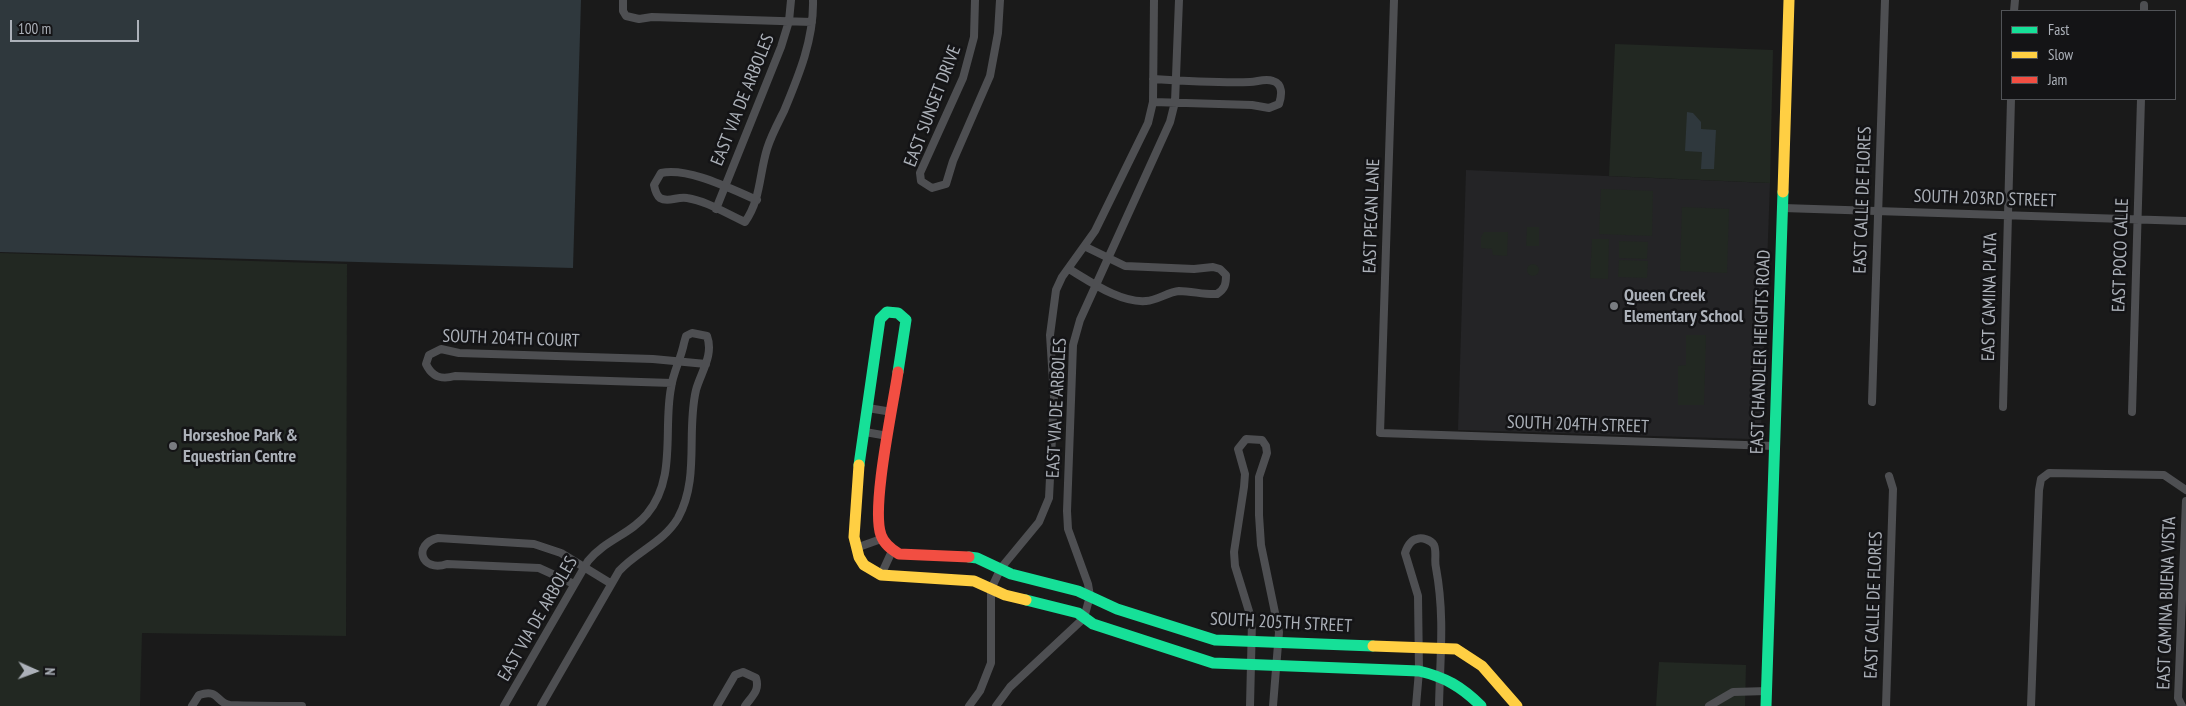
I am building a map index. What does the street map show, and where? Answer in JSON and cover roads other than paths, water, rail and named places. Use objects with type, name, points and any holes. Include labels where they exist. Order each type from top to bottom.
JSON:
[{"type":"street","points":[[624,0],[623,11],[626,16],[633,19],[652,17],[812,22]]},
{"type":"street","name":"EAST VIA DE ARBOLES","points":[[716,209],[781,47],[789,21],[791,0]]},
{"type":"street","points":[[756,200],[697,177],[668,172],[661,174],[654,185],[655,192],[660,198],[667,200],[687,198],[745,222],[756,200],[767,149],[801,69],[812,22],[814,0]]},
{"type":"street","name":"EAST SUNSET DRIVE","points":[[975,0],[974,37],[964,78],[920,173],[921,181],[932,188],[946,184],[953,162],[990,76],[998,33],[1000,0]]},
{"type":"street","name":"EAST VIA DE ARBOLES","points":[[969,706],[980,690],[991,663],[992,589],[1001,568],[1039,522],[1049,498],[1054,397],[1050,354],[1051,318],[1056,290],[1086,247],[1140,141],[1153,102],[1154,0]]},
{"type":"street","name":"EAST VIA DE ARBOLES","points":[[1090,596],[1088,584],[1068,529],[1073,345],[1080,320],[1107,258],[1165,137],[1175,102],[1179,0]]},
{"type":"street","name":"EAST PECAN LANE","points":[[1380,433],[1394,0]]},
{"type":"street","name":"EAST CHANDLER HEIGHTS ROAD","points":[[1766,706],[1789,0]]},
{"type":"street","name":"EAST CALLE DE FLORES","points":[[1872,402],[1885,0]]},
{"type":"street","points":[[1153,102],[1252,105],[1269,108],[1279,104],[1281,98],[1279,85],[1274,81],[1154,79]]},
{"type":"street","name":"EAST CAMINA PLATA","points":[[2003,407],[2011,100]]},
{"type":"street","name":"EAST POCO CALLE","points":[[2132,412],[2141,100]]},
{"type":"street","name":"SOUTH 203RD STREET","points":[[1783,208],[2186,221]]},
{"type":"street","points":[[1069,269],[1096,285],[1130,299],[1148,300],[1177,291],[1217,294],[1224,290],[1226,275],[1220,269],[1214,267],[1194,269],[1125,266],[1086,247]]},
{"type":"street","points":[[880,575],[892,551],[881,539],[878,516],[906,320],[902,315],[895,312],[887,312],[880,319],[856,485],[856,548],[864,565],[880,575],[974,581],[1005,595],[1062,607],[1078,613],[1094,624],[1203,661],[1251,666],[1420,671],[1440,676],[1467,692],[1482,706]]},
{"type":"street","name":"EAST VIA DE ARBOLES","points":[[504,706],[585,566],[598,549],[632,529],[654,506],[660,491],[668,449],[672,383],[686,336],[700,333],[707,336],[709,342],[706,364],[694,400],[692,462],[685,503],[677,519],[665,534],[654,545],[626,562],[610,583],[541,706]]},
{"type":"street","name":"SOUTH 204TH COURT","points":[[672,383],[455,376],[442,378],[435,376],[426,364],[429,355],[441,350],[459,353],[653,358],[706,364]]},
{"type":"street","points":[[868,408],[892,412]]},
{"type":"street","points":[[864,432],[888,436]]},
{"type":"street","name":"SOUTH 204TH STREET","points":[[1380,433],[1775,446]]},
{"type":"street","points":[[1250,706],[1252,621],[1235,566],[1234,552],[1244,487],[1244,474],[1238,449],[1246,438],[1262,440],[1266,446],[1267,453],[1259,477],[1259,515],[1261,544],[1279,642],[1273,706]]},
{"type":"street","points":[[2031,706],[2039,490],[2041,479],[2049,473],[2164,475],[2186,490]]},
{"type":"street","name":"EAST CALLE DE FLORES","points":[[1886,706],[1893,489],[1889,476]]},
{"type":"street","name":"EAST CAMINA BUENA VISTA","points":[[2182,706],[2178,698],[2186,501]]},
{"type":"street","points":[[574,584],[553,573],[527,566],[448,564],[438,568],[428,564],[422,556],[423,547],[430,540],[438,538],[534,544],[560,553],[585,566],[610,583]]},
{"type":"street","points":[[1416,706],[1420,671],[1418,596],[1405,553],[1411,541],[1417,538],[1429,540],[1434,545],[1435,567],[1440,584],[1442,648],[1439,706]]},
{"type":"street","points":[[856,548],[881,539]]},
{"type":"street","name":"SOUTH 205TH STREET","points":[[892,551],[899,554],[970,556],[1011,574],[1078,591],[1117,609],[1203,637],[1252,642],[1418,646],[1456,649],[1471,656],[1517,706]]},
{"type":"street","points":[[996,706],[1010,687],[1084,618],[1090,596]]},
{"type":"street","points":[[717,706],[735,675],[744,672],[756,678],[758,685],[756,692],[745,706]]},
{"type":"street","points":[[1709,706],[1733,692],[1766,690]]},
{"type":"street","points":[[192,706],[199,695],[205,693],[213,693],[228,705],[302,706]]},
{"type":"place","name":"Queen Creek Elementary School","points":[[1614,306]]},
{"type":"place","name":"Horseshoe Park & Equestrian Centre","points":[[173,446]]}]
